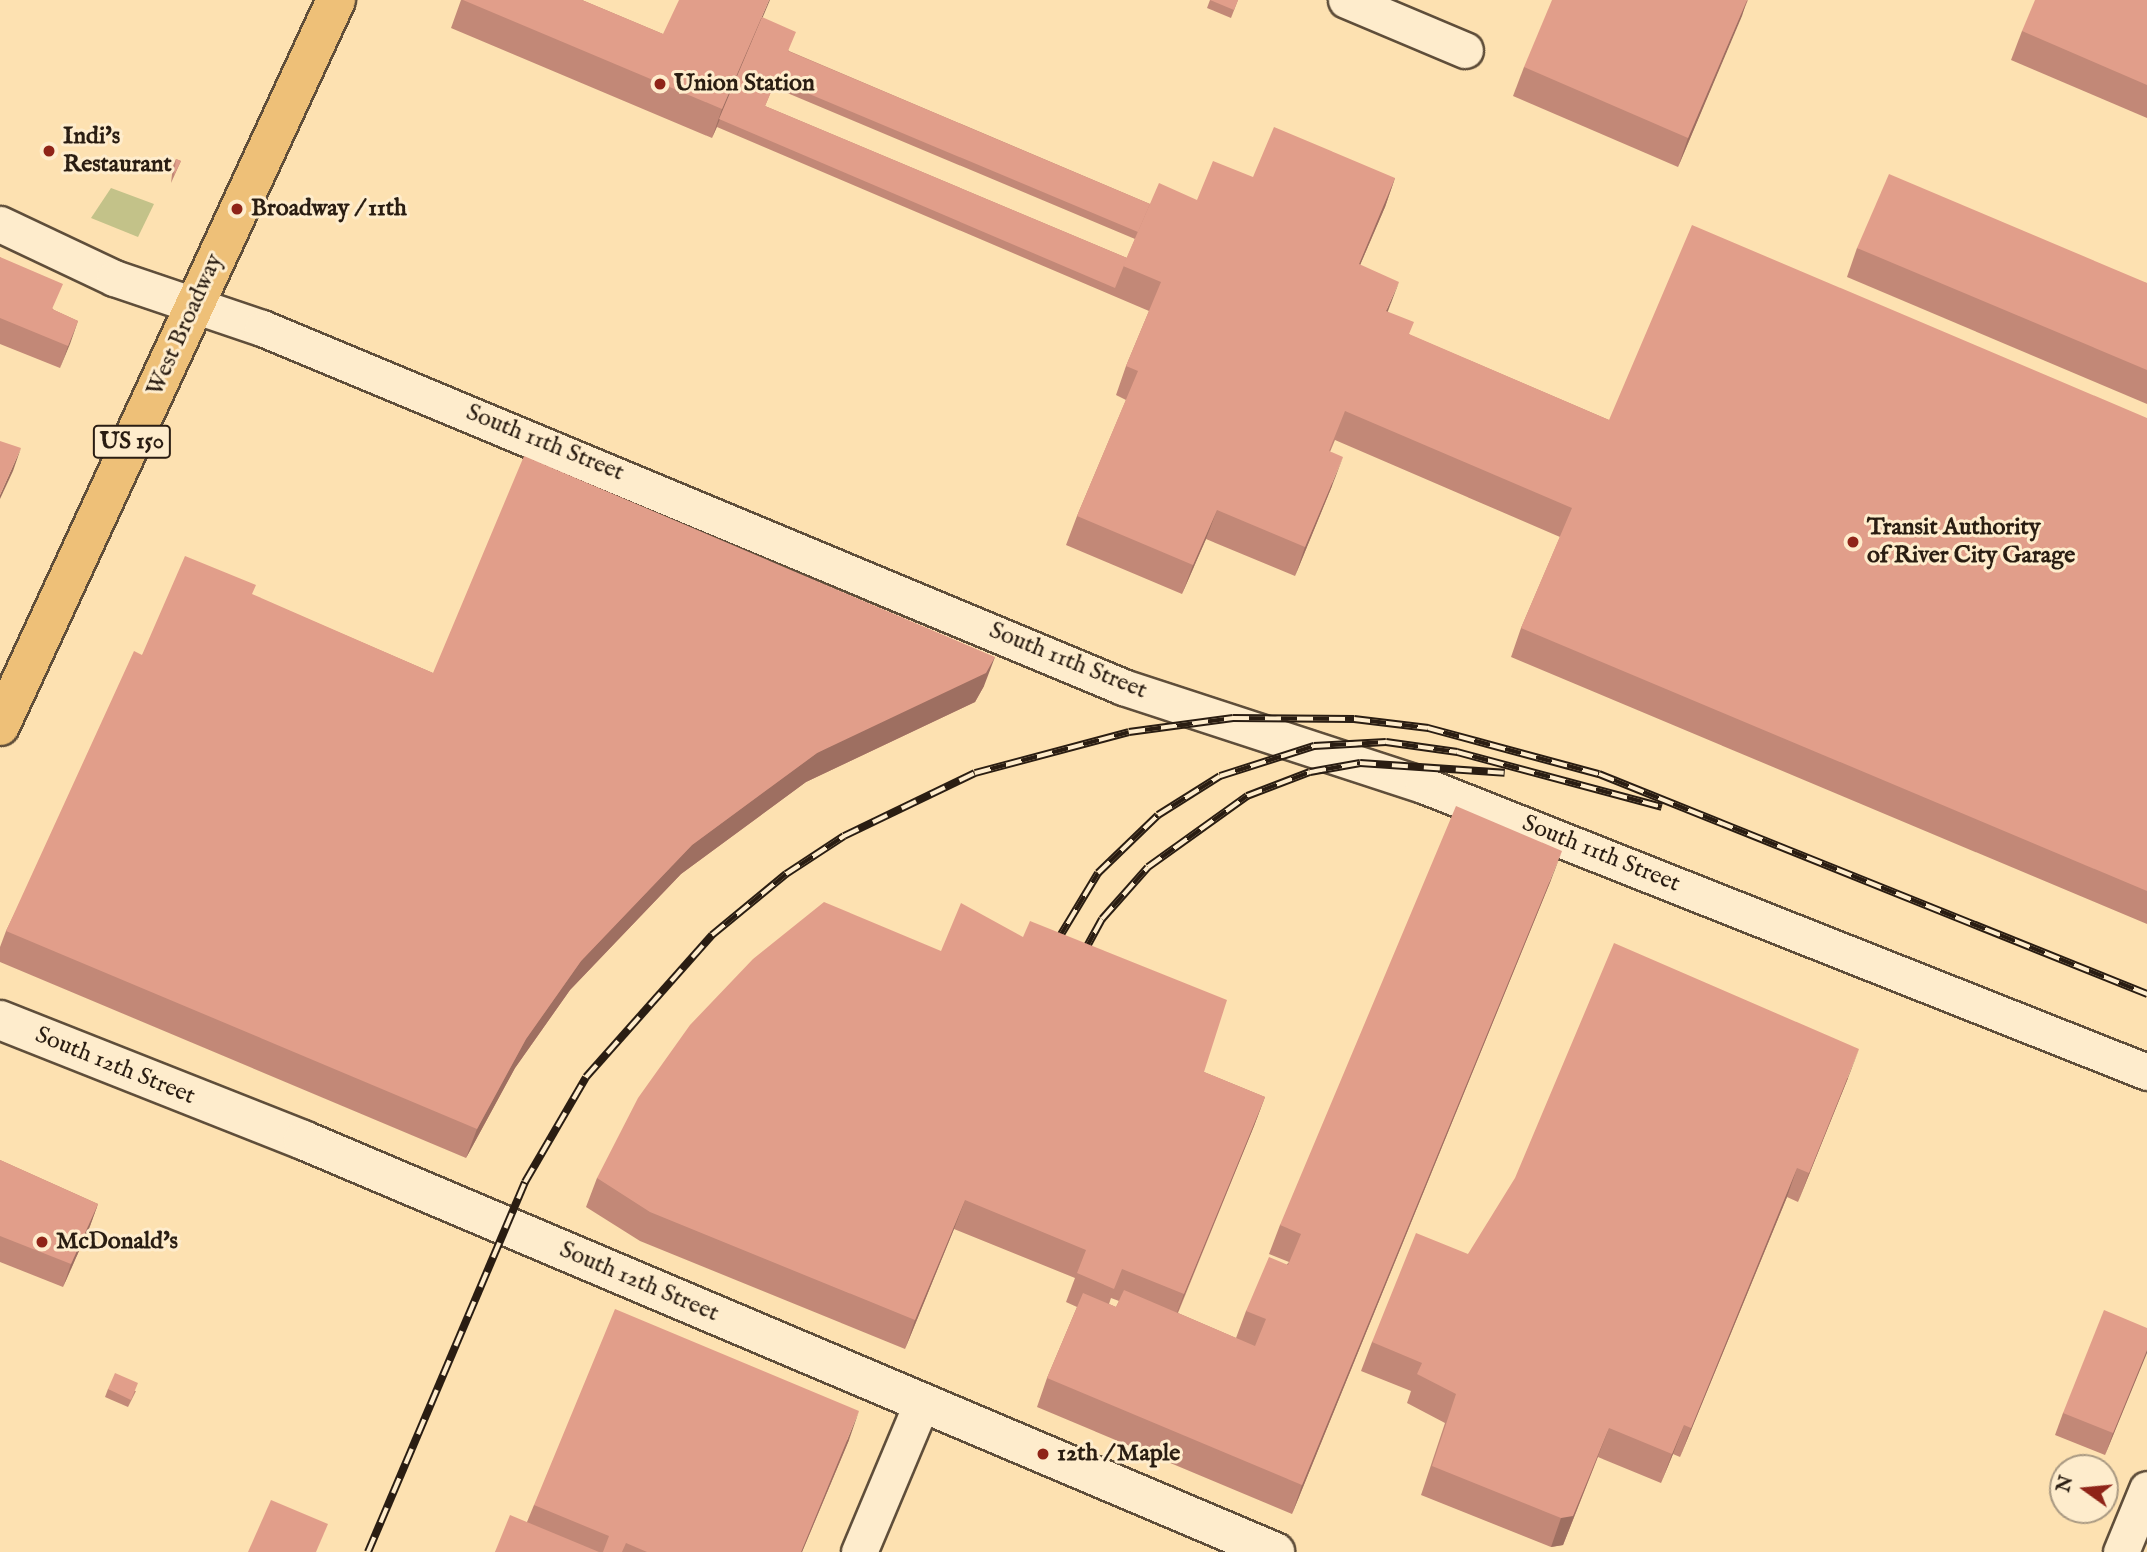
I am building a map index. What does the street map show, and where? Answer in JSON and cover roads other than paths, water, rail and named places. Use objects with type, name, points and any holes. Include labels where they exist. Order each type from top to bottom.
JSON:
[{"type":"main road","name":"West Broadway","points":[[0,726],[336,0]]},
{"type":"street","points":[[1346,0],[1465,50]]},
{"type":"street","name":"South 11th Street","points":[[0,224],[114,278],[195,305],[631,478],[1123,687],[1423,785],[2147,1072]]},
{"type":"street","name":"South 12th Street","points":[[0,1020],[303,1140],[1275,1552]]},
{"type":"street","points":[[859,1552],[922,1402]]},
{"type":"street","points":[[2121,1552],[2147,1489]]},
{"type":"railway","points":[[368,1552],[525,1182],[586,1077],[712,935],[786,874],[844,836],[975,773],[1129,732],[1233,718],[1354,719],[1428,728],[1599,774],[2147,994]]},
{"type":"railway","points":[[1051,951],[1098,873],[1158,815],[1220,776],[1314,746],[1386,742],[1457,752],[1662,807]]},
{"type":"railway","points":[[1079,961],[1102,919],[1148,867],[1247,796],[1310,772],[1360,763],[1505,773]]},
{"type":"place","name":"Union Station","points":[[660,84]]},
{"type":"place","name":"Indi's Restaurant","points":[[49,151]]},
{"type":"place","name":"Broadway / 11th","points":[[237,209]]},
{"type":"place","name":"Transit Authority of River City Garage","points":[[1853,542]]},
{"type":"place","name":"McDonald's","points":[[42,1242]]},
{"type":"place","name":"12th / Maple","points":[[1043,1454]]}]
